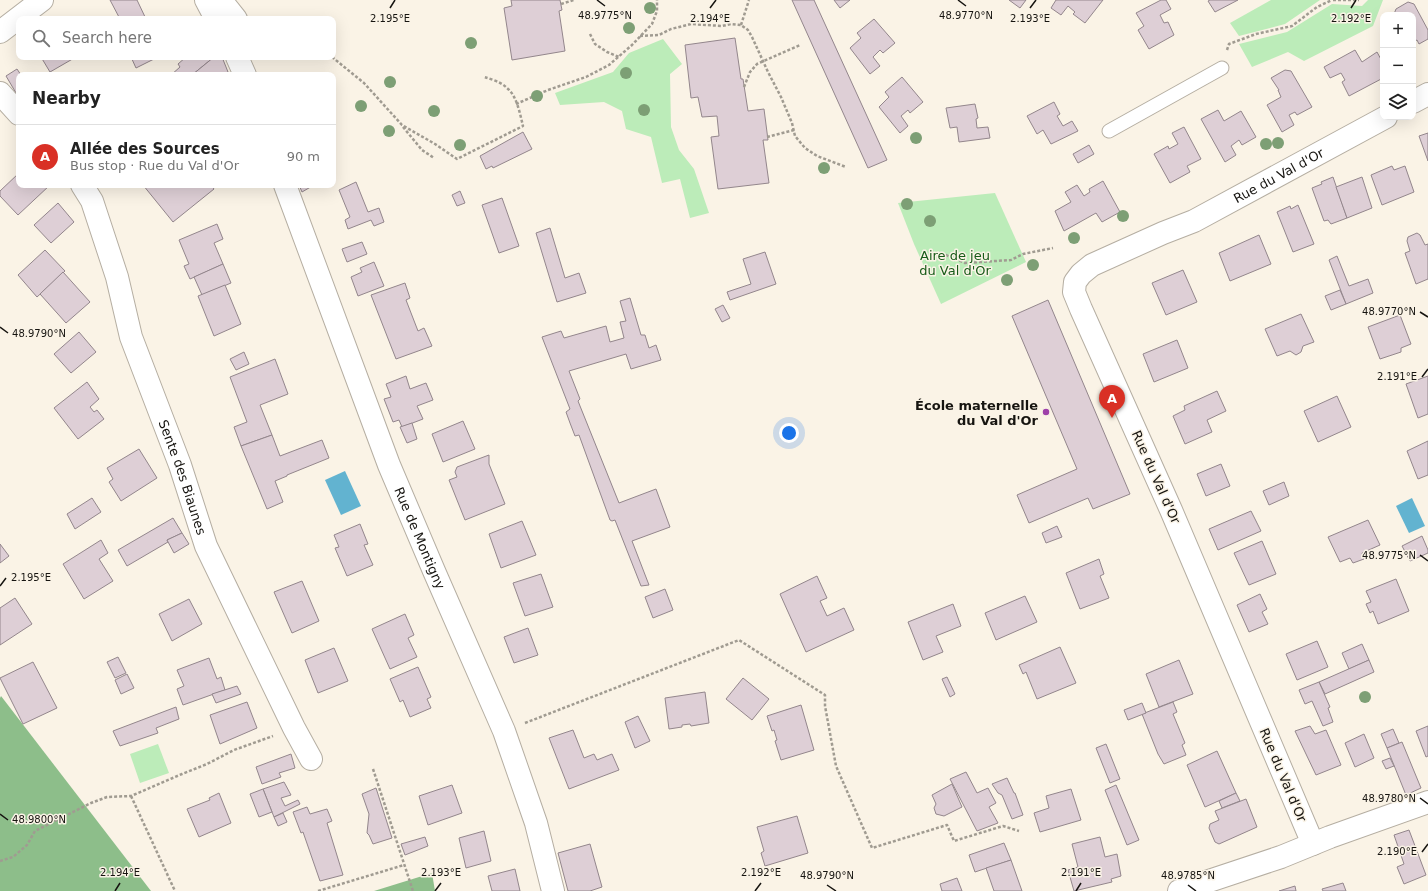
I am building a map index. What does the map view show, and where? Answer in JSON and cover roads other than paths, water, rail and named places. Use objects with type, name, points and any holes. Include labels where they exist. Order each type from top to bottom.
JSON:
[{"type":"street","points":[[21,16],[42,0]]},
{"type":"street","points":[[206,0],[214,16]]},
{"type":"street","points":[[218,0],[224,4],[234,16]]},
{"type":"street","points":[[0,32],[16,20]]},
{"type":"street","points":[[238,60],[244,72]]},
{"type":"street","points":[[0,93],[16,111]]},
{"type":"street","points":[[1416,100],[1428,94]]},
{"type":"street","name":"Rue du Val d'Or","points":[[1312,844],[1170,510],[1074,292],[1075,282],[1081,274],[1092,265],[1163,233],[1194,221],[1380,120]]},
{"type":"street","name":"Sente des Biaunes","points":[[84,188],[92,201],[117,277],[131,337],[180,465],[206,546],[294,728],[311,759]]},
{"type":"street","name":"Rue de Montigny","points":[[286,188],[389,465],[504,731],[536,823],[553,891]]},
{"type":"street","points":[[1179,891],[1281,857],[1312,844],[1428,802]]},
{"type":"lane","points":[[1109,131],[1222,68]]},
{"type":"water","points":[[345,471],[361,506],[341,515],[325,480]]},
{"type":"water","points":[[1412,498],[1425,526],[1409,533],[1396,506]]},
{"type":"place","name":"École maternelle du Val d'Or","points":[[1046,412]]},
{"type":"place","name":"Allée des Sources","points":[[1112,418]]},
{"type":"park label","name":"Aire de jeu du Val d'Or","points":[[955,262]]}]
